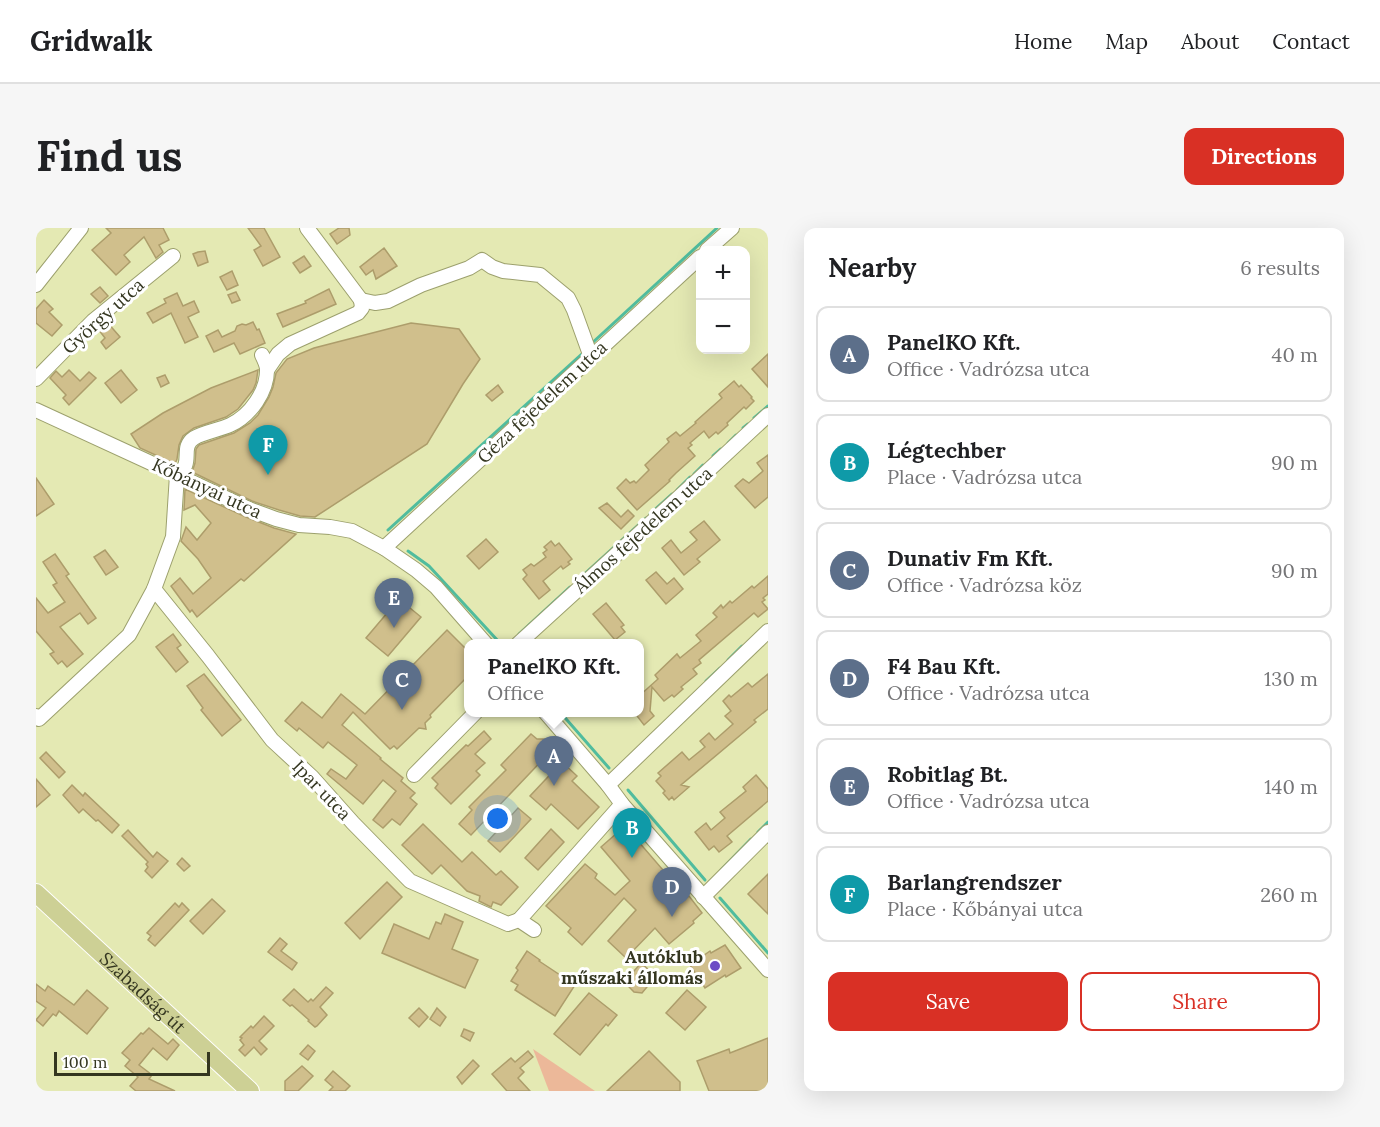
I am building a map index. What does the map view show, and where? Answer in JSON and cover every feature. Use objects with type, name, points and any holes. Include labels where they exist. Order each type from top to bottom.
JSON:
[{"type":"main road","name":"Szabadság út","points":[[36,893],[250,1091]]},
{"type":"street","points":[[36,285],[81,228]]},
{"type":"street","points":[[36,716],[39,720],[129,635],[154,589],[173,537],[177,474],[186,466],[187,450],[192,441],[231,424],[249,412],[265,383],[267,370],[278,354],[290,344],[358,313],[362,308],[361,300],[307,228]]},
{"type":"street","points":[[712,246],[732,228]]},
{"type":"street","name":"György utca","points":[[36,379],[93,321],[173,256]]},
{"type":"street","points":[[361,300],[375,303],[388,301],[421,285],[469,268],[482,260],[503,271],[540,275],[568,298],[591,357]]},
{"type":"street","name":"Géza fejedelem utca","points":[[384,548],[696,261]]},
{"type":"street","points":[[262,355],[267,370]]},
{"type":"street","name":"Kőbányai utca","points":[[36,410],[249,509],[299,525],[352,531],[384,548],[416,570],[436,587],[482,639]]},
{"type":"street","name":"Álmos fejedelem utca","points":[[524,639],[768,415]]},
{"type":"street","name":"Ipar utca","points":[[154,589],[272,740],[312,777],[410,881],[508,924],[519,921],[534,930]]},
{"type":"street","points":[[608,785],[768,631]]},
{"type":"street","points":[[414,776],[471,717]]},
{"type":"street","points":[[549,717],[622,804],[765,966],[768,976]]},
{"type":"street","points":[[519,921],[622,804]]},
{"type":"street","points":[[703,897],[768,832]]},
{"type":"shaded area","points":[[533,1049],[595,1091],[549,1091]]},
{"type":"building","points":[[106,228],[163,228],[169,240],[159,245],[163,252],[156,258],[144,237],[124,255],[130,262],[116,275],[92,250],[111,233]]},
{"type":"building","points":[[248,228],[264,228],[280,257],[263,266],[254,250],[261,246]]},
{"type":"building","points":[[339,228],[349,228],[350,235],[337,244],[330,234]]},
{"type":"building","points":[[384,248],[397,266],[376,279],[373,270],[366,275],[360,267]]},
{"type":"building","points":[[205,251],[208,262],[198,266],[193,254]]},
{"type":"building","points":[[304,256],[311,266],[300,273],[293,263]]},
{"type":"building","points":[[232,271],[238,285],[227,290],[220,277]]},
{"type":"building","points":[[100,287],[108,296],[100,303],[91,294]]},
{"type":"building","points":[[329,289],[336,304],[283,327],[277,314],[306,303],[305,301]]},
{"type":"building","points":[[236,292],[240,300],[232,303],[228,295]]},
{"type":"building","points":[[177,293],[183,306],[194,301],[199,312],[188,317],[198,337],[185,343],[171,313],[153,323],[147,313],[166,303],[164,299]]},
{"type":"building","points":[[44,300],[53,309],[49,312],[62,325],[52,336],[36,323],[36,309]]},
{"type":"building","points":[[107,322],[120,337],[106,349],[101,342],[105,338],[98,329]]},
{"type":"building","points":[[253,322],[265,343],[240,354],[234,343],[214,352],[206,336],[218,330],[222,337],[235,331],[237,326]]},
{"type":"building","points":[[411,323],[459,329],[480,359],[427,444],[315,517],[300,516],[252,501],[192,472],[196,449],[199,445],[234,433],[258,415],[269,397],[276,373],[287,359],[314,348]]},
{"type":"building","points":[[768,354],[768,387],[752,369]]},
{"type":"building","points":[[69,370],[80,381],[89,372],[96,378],[69,405],[63,398],[66,395],[50,378],[56,371],[62,377]]},
{"type":"building","points":[[121,370],[137,390],[121,403],[105,383]]},
{"type":"building","points":[[258,370],[253,390],[238,409],[226,417],[194,428],[183,436],[175,464],[140,448],[131,434],[163,413],[211,388]]},
{"type":"building","points":[[165,375],[169,383],[161,387],[157,378]]},
{"type":"building","points":[[734,381],[739,387],[741,385],[754,401],[746,409],[744,407],[718,434],[716,432],[709,438],[704,431],[690,443],[692,445],[688,448],[695,456],[637,510],[617,488],[626,479],[630,483],[634,481],[636,483],[649,470],[645,465],[669,442],[667,439],[676,432],[680,436],[696,423],[722,398],[719,394]]},
{"type":"building","points":[[498,385],[503,392],[492,401],[486,395]]},
{"type":"building","points":[[768,455],[768,497],[755,508],[735,486],[743,479],[749,483],[763,471],[757,463]]},
{"type":"building","points":[[36,478],[54,504],[36,516]]},
{"type":"building","points":[[185,489],[246,517],[296,534],[244,581],[241,579],[197,617],[192,610],[190,612],[171,586],[180,578],[193,594],[211,578],[198,559],[181,541],[186,527],[197,540],[211,523],[195,505],[184,510]]},
{"type":"building","points":[[607,503],[621,517],[628,510],[634,516],[621,529],[599,508]]},
{"type":"building","points":[[704,521],[720,540],[697,559],[700,562],[684,575],[662,548],[671,540],[681,553],[697,540],[690,532]]},
{"type":"building","points":[[486,539],[498,552],[479,569],[467,556]]},
{"type":"building","points":[[551,541],[555,546],[559,543],[572,559],[568,562],[570,564],[563,569],[561,566],[543,581],[550,590],[539,599],[523,579],[527,575],[523,570],[531,564],[534,566],[546,557],[543,553],[547,550],[544,547]]},
{"type":"building","points":[[105,550],[118,567],[106,575],[94,557]]},
{"type":"building","points":[[55,554],[69,574],[66,576],[96,618],[88,624],[80,613],[60,627],[83,654],[67,667],[62,661],[58,664],[50,654],[54,652],[36,631],[36,598],[48,613],[65,602],[53,585],[57,583],[43,562]]},
{"type":"building","points":[[656,572],[667,584],[674,578],[683,589],[666,604],[646,580]]},
{"type":"building","points":[[768,576],[768,594],[762,602],[768,609],[758,617],[754,613],[699,660],[701,663],[693,669],[697,674],[681,687],[683,689],[674,697],[672,695],[664,701],[652,687],[650,711],[654,716],[644,725],[638,717],[644,717],[644,692],[658,679],[655,675],[677,654],[680,658],[701,641],[696,635],[717,617],[713,613],[721,605],[723,608],[752,586],[754,588]]},
{"type":"building","points":[[399,599],[421,617],[388,656],[366,638]]},
{"type":"building","points":[[606,603],[624,625],[621,627],[625,632],[614,639],[593,614]]},
{"type":"building","points":[[447,630],[464,647],[464,680],[430,715],[431,717],[425,723],[426,729],[419,728],[397,749],[394,746],[390,749],[353,712],[342,725],[403,778],[401,781],[415,793],[410,798],[417,804],[400,825],[392,819],[383,828],[373,820],[396,791],[383,780],[363,804],[327,774],[331,769],[346,779],[357,765],[328,742],[323,748],[299,728],[297,731],[285,721],[302,702],[322,718],[341,694],[365,714]]},
{"type":"building","points":[[173,634],[181,645],[177,648],[188,662],[176,672],[156,647]]},
{"type":"building","points":[[204,674],[241,720],[222,736],[201,710],[203,708],[187,686]]},
{"type":"building","points":[[768,674],[768,709],[754,720],[756,722],[681,785],[689,787],[674,800],[672,797],[669,800],[656,781],[661,776],[658,773],[682,752],[689,760],[705,747],[700,741],[709,733],[715,740],[733,724],[725,716],[731,711],[723,701],[748,683],[752,687]]},
{"type":"building","points":[[484,731],[491,739],[475,754],[485,763],[476,771],[480,775],[451,804],[435,788],[438,784],[432,778]]},
{"type":"building","points":[[531,734],[537,739],[545,739],[545,746],[550,752],[471,835],[459,824],[472,810],[469,807],[506,770],[501,765]]},
{"type":"building","points":[[46,752],[65,772],[59,778],[40,758]]},
{"type":"building","points":[[562,762],[577,776],[572,781],[599,807],[578,829],[551,804],[546,810],[530,796]]},
{"type":"building","points":[[756,775],[768,789],[768,801],[727,836],[732,842],[719,852],[714,846],[709,850],[695,832],[706,823],[711,830],[725,818],[720,812],[746,791],[743,787]]},
{"type":"building","points":[[36,779],[50,795],[36,807]]},
{"type":"building","points":[[72,785],[83,796],[85,793],[119,825],[112,833],[83,809],[79,813],[63,795]]},
{"type":"building","points":[[518,808],[531,819],[500,852],[488,841]]},
{"type":"building","points":[[423,824],[462,862],[472,852],[496,875],[501,871],[518,887],[501,905],[493,902],[491,907],[479,901],[480,896],[467,891],[441,865],[432,874],[402,845]]},
{"type":"building","points":[[625,826],[663,870],[658,880],[679,904],[689,896],[702,913],[693,921],[694,923],[669,944],[655,928],[626,958],[608,941],[636,910],[624,898],[582,945],[568,932],[571,928],[546,906],[585,864],[597,874],[595,878],[615,895],[630,881],[601,847]]},
{"type":"building","points":[[551,829],[564,842],[538,870],[525,858]]},
{"type":"building","points":[[128,830],[153,857],[157,852],[168,861],[152,878],[145,871],[148,862],[122,836]]},
{"type":"building","points":[[182,858],[190,866],[184,871],[177,864]]},
{"type":"building","points":[[768,874],[768,914],[748,894]]},
{"type":"building","points":[[387,882],[402,897],[360,939],[345,923]]},
{"type":"building","points":[[212,899],[225,911],[203,934],[190,921]]},
{"type":"building","points":[[175,903],[179,907],[182,903],[189,910],[155,946],[148,940],[151,936],[147,933]]},
{"type":"building","points":[[445,914],[463,922],[452,949],[478,960],[465,988],[382,953],[394,924],[429,939],[436,922],[441,924]]},
{"type":"building","points":[[280,938],[287,944],[281,951],[297,963],[292,970],[268,952]]},
{"type":"building","name":"Autóklub műszaki állomás","points":[[725,945],[741,968],[705,988],[690,965],[710,951],[711,953]]},
{"type":"building","points":[[527,951],[575,985],[555,1016],[515,990],[518,985],[511,981]]},
{"type":"building","points":[[641,963],[656,976],[642,993],[634,992],[626,980]]},
{"type":"building","points":[[36,984],[45,991],[48,986],[74,1005],[87,990],[108,1008],[87,1034],[59,1011],[56,1016],[53,1014],[43,1026],[36,1020],[46,1008],[36,1001]]},
{"type":"building","points":[[326,987],[333,993],[320,1007],[327,1015],[315,1027],[292,1005],[290,1006],[283,1000],[294,989],[308,1002],[311,999],[313,1001]]},
{"type":"building","points":[[687,990],[706,1007],[685,1030],[666,1013]]},
{"type":"building","points":[[589,993],[617,1015],[608,1026],[606,1024],[580,1055],[554,1034]]},
{"type":"building","points":[[419,1008],[428,1017],[419,1027],[409,1018]]},
{"type":"building","points":[[437,1008],[446,1017],[440,1026],[430,1019]]},
{"type":"building","points":[[264,1016],[274,1026],[259,1041],[267,1049],[261,1055],[254,1047],[245,1056],[239,1050],[244,1045],[240,1037]]},
{"type":"building","points":[[149,1028],[168,1044],[173,1039],[179,1045],[167,1060],[153,1048],[139,1065],[152,1075],[149,1079],[175,1091],[136,1091],[130,1086],[138,1077],[125,1066],[130,1060],[122,1053]]},
{"type":"building","points":[[464,1029],[474,1033],[470,1041],[461,1036]]},
{"type":"building","points":[[768,1038],[768,1091],[709,1091],[697,1061],[729,1049],[730,1053]]},
{"type":"building","points":[[308,1045],[315,1051],[308,1060],[300,1054]]},
{"type":"building","points":[[528,1051],[533,1057],[520,1068],[524,1072],[518,1078],[530,1091],[507,1091],[492,1074],[511,1058],[515,1062]]},
{"type":"building","points":[[649,1051],[680,1082],[680,1091],[607,1091]]},
{"type":"building","points":[[473,1060],[479,1066],[462,1084],[457,1077]]},
{"type":"building","points":[[302,1066],[313,1076],[298,1091],[285,1091],[285,1081]]},
{"type":"building","points":[[333,1071],[350,1086],[345,1091],[329,1091],[333,1087],[325,1080]]},
{"type":"waterway","points":[[591,344],[717,228]]},
{"type":"waterway","points":[[388,530],[584,352]]},
{"type":"waterway","points":[[754,418],[768,406]]},
{"type":"waterway","points":[[743,428],[748,424]]},
{"type":"waterway","points":[[728,443],[736,435]]},
{"type":"waterway","points":[[713,456],[721,449]]},
{"type":"waterway","points":[[694,474],[703,465]]},
{"type":"waterway","points":[[677,490],[690,477]]},
{"type":"waterway","points":[[650,514],[672,494]]},
{"type":"waterway","points":[[580,578],[646,518]]},
{"type":"waterway","points":[[408,551],[429,566],[496,639]]},
{"type":"waterway","points":[[519,634],[570,587]]},
{"type":"waterway","points":[[728,660],[742,646]]},
{"type":"waterway","points":[[706,681],[720,668]]},
{"type":"waterway","points":[[564,717],[609,768]]},
{"type":"waterway","points":[[628,790],[705,880]]},
{"type":"waterway","points":[[758,832],[768,822]]},
{"type":"waterway","points":[[721,870],[751,839]]},
{"type":"waterway","points":[[720,898],[768,953]]},
{"type":"place","name":"Barlangrendszer","points":[[268,475]]},
{"type":"place","name":"Robitlag Bt.","points":[[394,628]]},
{"type":"place","name":"Dunativ Fm Kft.","points":[[402,710]]},
{"type":"place","name":"PanelKO Kft.","points":[[554,786]]},
{"type":"place","name":"Légtechber","points":[[632,858]]},
{"type":"place","name":"F4 Bau Kft.","points":[[672,917]]},
{"type":"place","name":"Autóklub műszaki állomás","points":[[715,966]]}]
